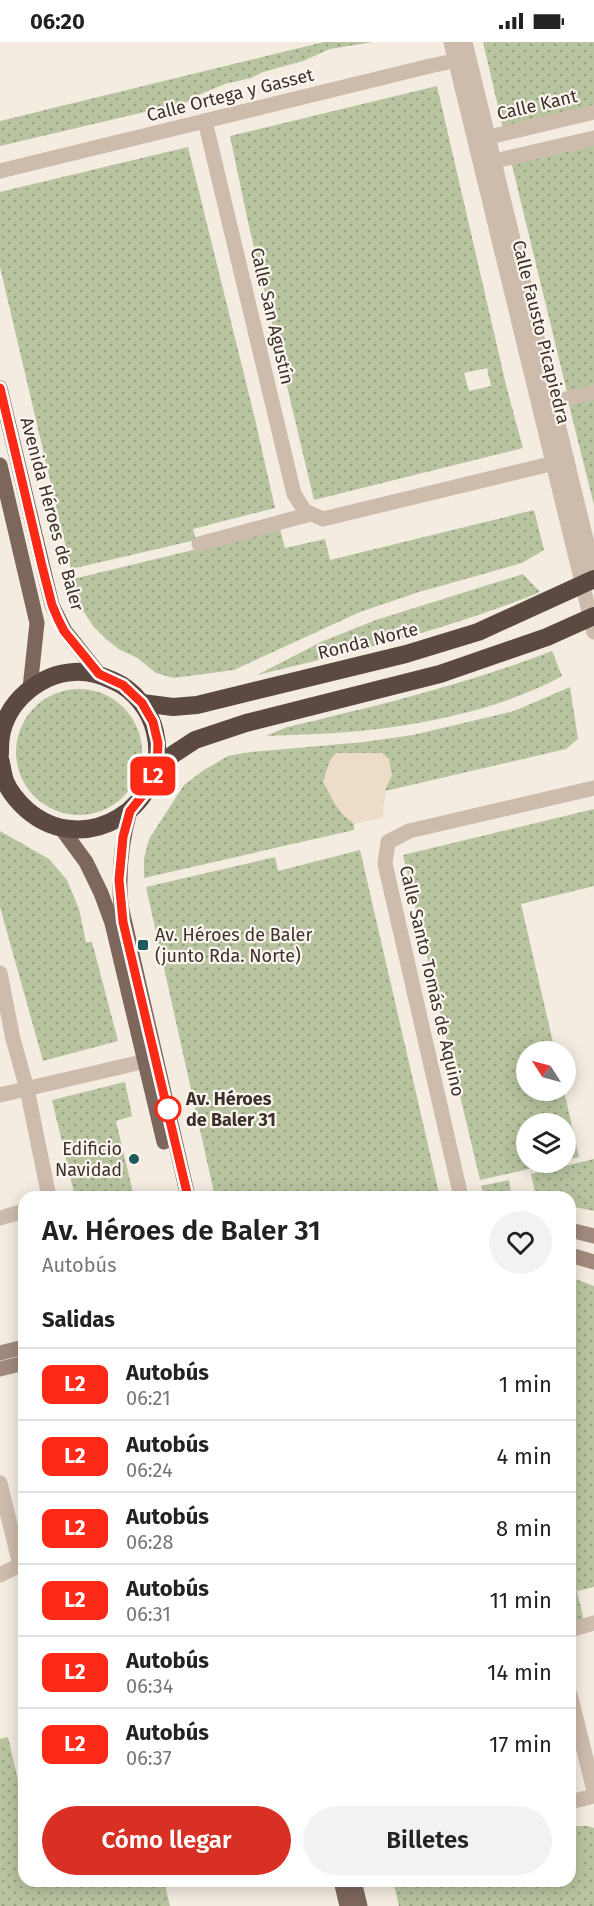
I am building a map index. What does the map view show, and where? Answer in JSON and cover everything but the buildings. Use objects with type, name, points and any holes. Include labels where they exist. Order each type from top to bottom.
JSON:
[{"type":"highway","name":"Ronda Norte","points":[[142,703],[173,707],[197,705],[406,654],[478,632],[594,579]]},
{"type":"highway","points":[[157,765],[195,740],[246,723],[440,674],[547,637],[594,616]]},
{"type":"highway","points":[[0,754],[0,736],[7,717],[17,702],[30,688],[51,677],[75,672],[99,674],[123,685],[142,703],[153,722],[158,743],[157,765],[147,790],[130,811],[109,824],[86,830],[61,828],[37,819],[9,800],[0,759]]},
{"type":"main road","name":"Avenida Héroes de Baler","points":[[0,388],[52,605],[64,631],[99,674]]},
{"type":"main road","name":"Avenida Héroes de Baler","points":[[1,472],[38,623],[30,688]]},
{"type":"main road","points":[[130,811],[123,837],[119,880],[121,906],[187,1191]]},
{"type":"main road","points":[[61,828],[86,862],[112,923],[176,1191]]},
{"type":"main road","points":[[576,1232],[594,1236]]},
{"type":"main road","points":[[576,1257],[594,1262]]},
{"type":"main road","points":[[0,1353],[18,1348]]},
{"type":"main road","points":[[0,1369],[18,1364]]},
{"type":"main road","points":[[342,1887],[347,1906]]},
{"type":"main road","points":[[355,1887],[360,1906]]},
{"type":"street","name":"Calle Fausto Picapiedra","points":[[451,42],[462,60],[489,137],[554,402],[560,462],[594,572]]},
{"type":"street","name":"Calle Fausto Picapiedra","points":[[465,42],[462,60],[560,462],[594,632]]},
{"type":"street","name":"Calle Ortega y Gasset","points":[[0,171],[462,60]]},
{"type":"street","name":"Calle Kant","points":[[489,137],[594,112]]},
{"type":"street","name":"Calle San Agustín","points":[[205,121],[294,494],[305,511],[311,514]]},
{"type":"street","points":[[495,161],[594,138]]},
{"type":"street","points":[[554,402],[594,392]]},
{"type":"street","points":[[199,544],[311,514],[323,519],[560,462]]},
{"type":"street","name":"Calle Santo Tomás de Aquino","points":[[460,1191],[385,864],[388,842],[409,831],[594,788]]},
{"type":"street","points":[[0,977],[13,1039],[27,1089],[48,1191]]},
{"type":"street","points":[[0,1095],[146,1061]]},
{"type":"street","points":[[0,1218],[18,1213]]},
{"type":"street","points":[[0,1483],[18,1549]]},
{"type":"street","points":[[0,1575],[18,1566]]},
{"type":"street","points":[[576,1628],[594,1623]]},
{"type":"street","points":[[576,1728],[594,1794],[576,1800]]},
{"type":"green space","points":[[324,42],[373,42],[330,49],[303,61],[225,84],[187,102],[0,146],[0,121]]},
{"type":"green space","points":[[483,42],[594,42],[594,106],[503,128]]},
{"type":"green space","points":[[437,86],[507,389],[523,448],[314,500],[230,136]],"holes":[[[487,368],[491,386],[469,391],[464,373]]]},
{"type":"green space","points":[[594,141],[594,385],[567,392],[511,161]]},
{"type":"green space","points":[[188,147],[275,508],[193,529],[196,540],[71,569],[0,267],[0,192]]},
{"type":"green space","points":[[594,399],[594,505],[569,405]]},
{"type":"green space","points":[[534,510],[544,550],[522,563],[419,592],[360,612],[234,670],[174,678],[156,673],[136,657],[120,650],[93,626],[80,606],[73,579],[280,529],[285,548],[325,539],[330,560]]},
{"type":"green space","points":[[523,574],[540,592],[435,629],[257,675],[323,641],[376,620]]},
{"type":"green space","points":[[552,651],[562,676],[506,701],[443,718],[378,729],[266,736],[287,727],[454,684]]},
{"type":"green space","points":[[570,687],[578,739],[566,749],[385,791],[382,817],[354,823],[354,830],[144,878],[144,858],[149,839],[184,785],[228,756],[413,735],[514,711]]},
{"type":"green space","points":[[79,689],[103,694],[124,707],[137,728],[142,752],[137,776],[124,797],[103,810],[79,815],[55,810],[34,797],[21,776],[16,752],[21,728],[34,707],[55,694]]},
{"type":"green space","points":[[594,809],[594,886],[521,904],[553,1041],[516,1041],[516,1101],[566,1101],[569,1113],[516,1113],[516,1172],[480,1180],[403,855]]},
{"type":"green space","points":[[0,831],[49,859],[67,880],[79,909],[86,942],[92,942],[118,1041],[43,1061],[0,907]]},
{"type":"green space","points":[[360,850],[439,1191],[214,1191],[146,887],[275,857],[278,871]]},
{"type":"green space","points":[[125,1082],[132,1116],[116,1121],[133,1191],[74,1191],[52,1100]]},
{"type":"green space","points":[[594,1159],[594,1211],[576,1207],[576,1191],[535,1191],[531,1174],[576,1173],[576,1163]]},
{"type":"green space","points":[[509,1180],[511,1191],[482,1191],[481,1186]]},
{"type":"green space","points":[[576,1279],[594,1286],[594,1587],[577,1591],[584,1622],[576,1623]]},
{"type":"green space","points":[[8,1737],[18,1780],[18,1887],[165,1887],[170,1906],[0,1906],[0,1739]]},
{"type":"green space","points":[[576,1826],[594,1828],[594,1906],[399,1906],[394,1887],[576,1887]]},
{"type":"green space","points":[[576,1826],[586,1871],[576,1874]]},
{"type":"shaded area","points":[[336,753],[382,753],[389,759],[392,775],[385,791],[382,817],[354,824],[336,806],[323,782],[330,760]]},
{"type":"bus line","name":"L2","points":[[0,388],[42,566],[58,619],[64,631],[99,674],[123,685],[142,703],[153,722],[158,743],[157,765],[147,790],[130,811],[123,837],[119,880],[123,922],[187,1191]]},
{"type":"place","name":"Av. Héroes de Baler (junto Rda. Norte)","points":[[143,945]]},
{"type":"place","name":"Av. Héroes de Baler 31","points":[[168,1109]]},
{"type":"place","name":"Edificio Navidad","points":[[134,1159]]}]
